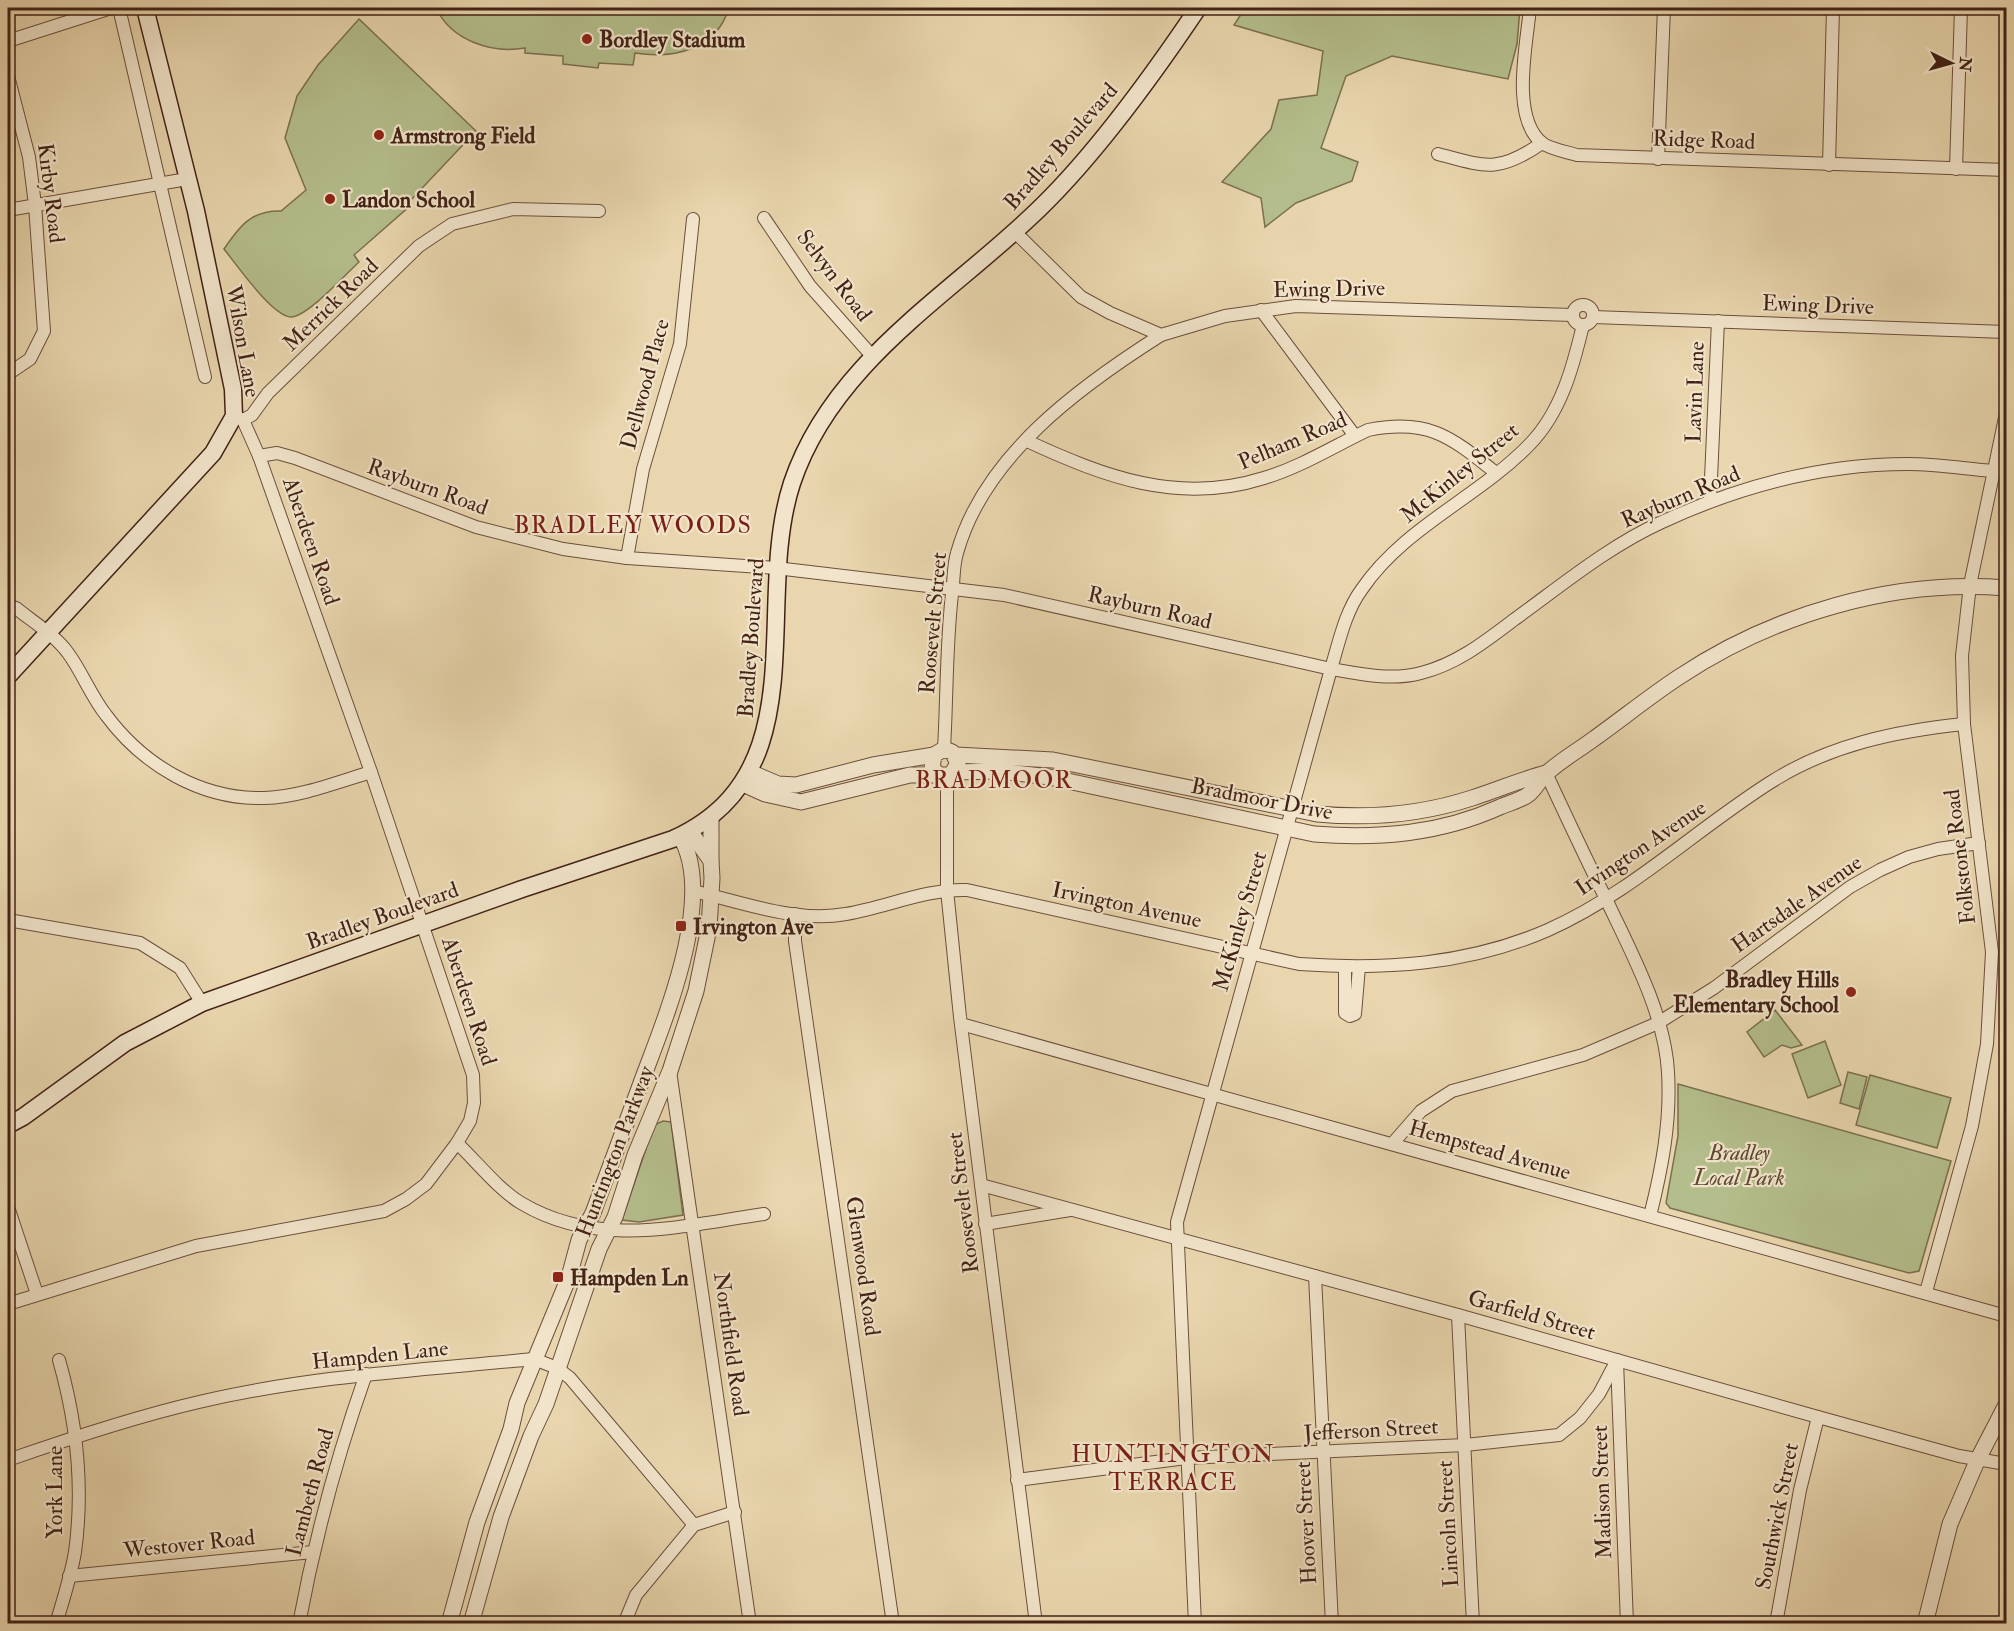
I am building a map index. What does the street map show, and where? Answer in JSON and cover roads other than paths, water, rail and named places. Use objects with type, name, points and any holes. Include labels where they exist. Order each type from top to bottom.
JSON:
[{"type":"main road","name":"Wilson Lane","points":[[8,676],[213,453],[239,418],[196,211],[145,8]]},
{"type":"main road","name":"Bradley Boulevard","points":[[8,1125],[23,1117],[125,1042],[202,1003],[685,834],[711,816],[746,778],[764,739],[771,707],[776,568],[785,507],[801,460],[834,402],[873,357],[1044,204],[1088,154],[1198,8]]},
{"type":"street","points":[[8,41],[111,8]]},
{"type":"street","name":"Wilson Lane","points":[[119,8],[205,376]]},
{"type":"street","points":[[1438,154],[1478,165],[1493,165],[1520,158],[1542,143],[1528,123],[1522,100],[1530,8]]},
{"type":"street","points":[[1658,159],[1664,8]]},
{"type":"street","points":[[1829,165],[1833,8]]},
{"type":"street","points":[[1956,169],[1961,8]]},
{"type":"street","name":"Kirby Road","points":[[8,76],[29,157],[35,205],[44,331],[30,359],[8,374]]},
{"type":"street","name":"Ridge Road","points":[[1542,143],[1577,155],[2007,170]]},
{"type":"street","points":[[8,210],[187,179]]},
{"type":"street","name":"Merrick Road","points":[[239,418],[252,415],[268,393],[419,246],[452,224],[513,209],[599,211]]},
{"type":"street","name":"Selvyn Road","points":[[764,218],[810,286],[873,357]]},
{"type":"street","name":"Dellwood Place","points":[[627,558],[643,469],[680,344],[693,219]]},
{"type":"street","points":[[1015,232],[1082,297],[1110,313],[1161,335]]},
{"type":"street","points":[[1583,305],[1590,309],[1593,316],[1591,322],[1583,325],[1575,321],[1573,315],[1576,308],[1583,305]]},
{"type":"street","name":"Ewing Drive","points":[[1161,335],[1225,316],[1261,310],[1317,306],[1573,315]]},
{"type":"street","points":[[1261,310],[1355,436]]},
{"type":"street","name":"Ewing Drive","points":[[1593,316],[2007,332]]},
{"type":"street","name":"Lavin Lane","points":[[1710,501],[1718,321]]},
{"type":"street","name":"McKinley Street","points":[[1195,1623],[1177,1222],[1347,615],[1360,590],[1395,549],[1496,473],[1531,443],[1556,408],[1575,361],[1583,325]]},
{"type":"street","name":"Roosevelt Street","points":[[944,753],[956,555],[974,507],[994,477],[1076,393],[1161,335]]},
{"type":"street","name":"Folkstone Road","points":[[1926,1292],[1972,1126],[1988,1044],[1992,952],[1964,724],[1962,656],[1970,585],[2007,413]]},
{"type":"street","name":"Aberdeen Road","points":[[8,1304],[196,1246],[384,1211],[406,1199],[426,1184],[457,1143],[472,1112],[473,1075],[423,924],[259,456],[239,418]]},
{"type":"street","name":"Pelham Road","points":[[1027,441],[1127,481],[1160,488],[1195,490],[1233,487],[1266,478],[1355,436],[1386,427],[1419,428],[1446,435],[1496,473]]},
{"type":"street","name":"Rayburn Road","points":[[259,456],[277,453],[295,458],[476,527],[562,549],[627,558],[776,568],[1004,595],[1331,669],[1395,676],[1420,674],[1446,665],[1475,649],[1613,548],[1660,522],[1747,488],[1840,468],[1909,464],[1994,471]]},
{"type":"street","name":"Bradmoor Drive","points":[[746,778],[765,794],[801,802],[877,781],[925,773],[1000,771],[1049,777],[1314,834],[1358,838],[1422,832],[1478,817],[1529,794],[1546,773],[1680,677],[1731,646],[1763,631],[1793,619],[1861,600],[1920,590],[1970,585],[2007,588]]},
{"type":"street","points":[[8,605],[16,608],[67,652],[123,738],[154,764],[186,782],[226,794],[265,798],[330,785],[371,772]]},
{"type":"street","name":"Irvington Avenue","points":[[693,891],[795,914],[845,915],[924,893],[967,890],[1299,964],[1345,967],[1418,965],[1482,953],[1547,930],[1629,886],[1771,782],[1810,761],[1886,735],[1964,724]]},
{"type":"street","points":[[944,753],[958,763],[946,774],[932,768],[944,753]]},
{"type":"street","name":"Bradmoor Drive","points":[[746,778],[796,785],[873,765],[944,753],[1053,760],[1293,809],[1359,818],[1389,817],[1418,812],[1471,798],[1521,779],[1546,773]]},
{"type":"street","points":[[1546,773],[1645,981],[1658,1023],[1668,1069],[1668,1116],[1664,1163],[1650,1216]]},
{"type":"street","name":"Roosevelt Street","points":[[946,774],[947,890],[961,1024],[1036,1623]]},
{"type":"street","name":"Huntington Parkway","points":[[471,1623],[501,1517],[599,1249],[620,1205],[635,1155],[670,1071],[704,960],[713,896],[711,816]]},
{"type":"street","points":[[685,834],[711,861]]},
{"type":"street","name":"Huntington Parkway","points":[[449,1623],[477,1522],[534,1359],[558,1307],[576,1249],[586,1228],[676,985],[687,940],[693,891],[685,834]]},
{"type":"street","name":"Hartsdale Avenue","points":[[1393,1143],[1420,1111],[1452,1091],[1583,1055],[1658,1023],[1714,988],[1850,887],[1880,870],[1919,854],[1979,843]]},
{"type":"street","name":"Glenwood Road","points":[[795,914],[795,941],[892,1623]]},
{"type":"street","points":[[8,920],[140,943],[180,968],[202,1003]]},
{"type":"street","points":[[1345,967],[1345,1013],[1350,1016],[1355,1014],[1358,1006],[1359,967]]},
{"type":"street","name":"Hempstead Avenue","points":[[961,1024],[2007,1316]]},
{"type":"street","points":[[648,1064],[670,1071]]},
{"type":"street","name":"Northfield Road","points":[[670,1071],[750,1623]]},
{"type":"street","points":[[457,1143],[520,1202],[561,1221],[586,1228],[608,1232],[693,1225],[764,1214]]},
{"type":"street","name":"Garfield Street","points":[[981,1185],[1458,1315],[1818,1417],[1978,1459],[2007,1464]]},
{"type":"street","points":[[8,1207],[37,1294]]},
{"type":"street","name":"Garfield Street","points":[[985,1224],[1075,1209]]},
{"type":"street","name":"Hoover Street","points":[[1315,1276],[1332,1623]]},
{"type":"street","name":"Lincoln Street","points":[[1458,1315],[1473,1623]]},
{"type":"street","name":"Hampden Lane","points":[[8,1460],[76,1436],[202,1401],[366,1374],[534,1359],[557,1368],[570,1378],[694,1525]]},
{"type":"street","name":"York Lane","points":[[56,1623],[69,1576],[80,1505],[72,1406],[58,1360]]},
{"type":"street","name":"Jefferson Street","points":[[1017,1479],[1186,1458],[1465,1445],[1559,1435],[1580,1418],[1599,1394],[1617,1360]]},
{"type":"street","name":"Madison Street","points":[[1617,1360],[1627,1623]]},
{"type":"street","name":"Lambeth Road","points":[[300,1623],[312,1552],[339,1451],[366,1374]]},
{"type":"street","points":[[1925,1623],[1943,1546],[1978,1459],[2007,1405]]},
{"type":"street","name":"Southwick Street","points":[[1776,1623],[1800,1490],[1818,1417]]},
{"type":"street","points":[[624,1623],[636,1595],[694,1525],[735,1512]]},
{"type":"street","name":"Westover Road","points":[[69,1576],[312,1552]]},
{"type":"place","name":"Bordley Stadium","points":[[587,39]]},
{"type":"place","name":"Armstrong Field","points":[[379,135]]},
{"type":"place","name":"Landon School","points":[[330,199]]},
{"type":"place","name":"Irvington Ave","points":[[681,926]]},
{"type":"place","name":"Bradley Hills Elementary School","points":[[1851,992]]},
{"type":"place","name":"Hampden Ln","points":[[558,1277]]},
{"type":"district","name":"BRADLEY WOODS","points":[[633,525]]},
{"type":"district","name":"BRADMOOR","points":[[994,780]]},
{"type":"district","name":"HUNTINGTON TERRACE","points":[[1173,1468]]},
{"type":"park label","name":"Bradley Local Park","points":[[1739,1164]]}]
